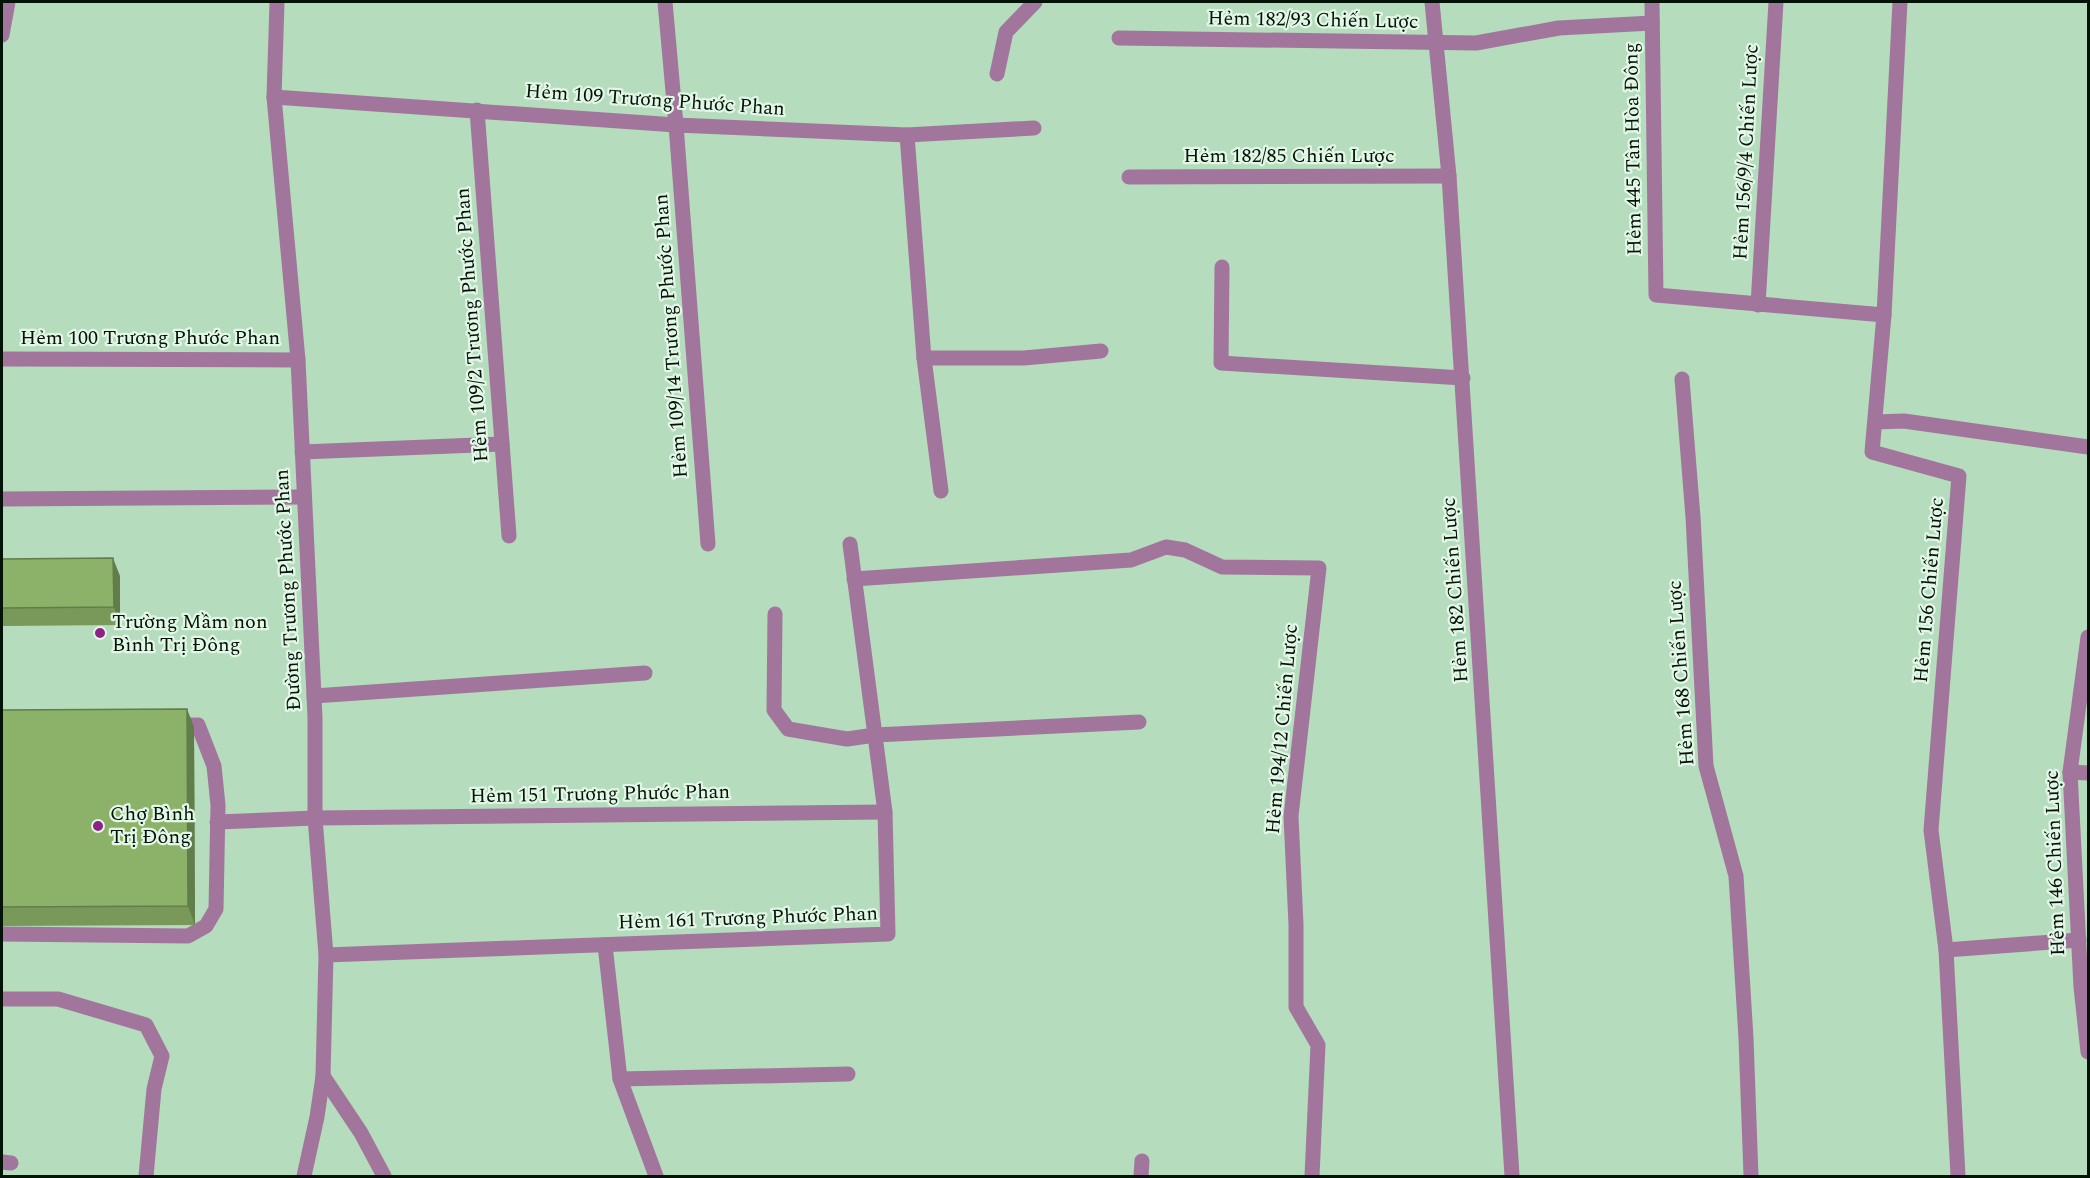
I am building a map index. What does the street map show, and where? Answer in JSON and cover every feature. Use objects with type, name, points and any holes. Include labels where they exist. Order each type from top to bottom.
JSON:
[{"type":"street","points":[[2,35],[8,2]]},
{"type":"street","name":"Đường Trương Phước Phan","points":[[277,2],[274,97],[298,360],[314,696],[315,818],[326,955],[323,1076],[304,1176]]},
{"type":"street","name":"Hẻm 109/14 Trương Phước Phan","points":[[665,2],[708,544]]},
{"type":"street","points":[[998,74],[1006,32],[1035,2]]},
{"type":"street","name":"Hẻm 182 Chiến Lược","points":[[1432,2],[1449,176],[1463,378],[1512,1176]]},
{"type":"street","name":"Hẻm 445 Tân Hòa Đông","points":[[1652,2],[1656,295],[1758,305]]},
{"type":"street","name":"Hẻm 156/9/4 Chiến Lược","points":[[1758,305],[1776,2]]},
{"type":"street","name":"Hẻm 156 Chiến Lược","points":[[1900,2],[1884,315],[1872,452],[1959,476],[1931,830],[1946,950],[1958,1176]]},
{"type":"street","name":"Hẻm 182/93 Chiến Lược","points":[[1119,38],[1476,43],[1559,28],[1652,23]]},
{"type":"street","name":"Hẻm 109 Trương Phước Phan","points":[[274,97],[676,124],[906,135],[1034,128]]},
{"type":"street","name":"Hẻm 109/2 Trương Phước Phan","points":[[477,110],[509,536]]},
{"type":"street","points":[[906,135],[924,358],[941,491]]},
{"type":"street","name":"Hẻm 182/85 Chiến Lược","points":[[1129,177],[1449,176]]},
{"type":"street","points":[[1222,267],[1221,363],[1463,378]]},
{"type":"street","points":[[1758,305],[1884,315]]},
{"type":"street","points":[[924,358],[1024,358],[1101,351]]},
{"type":"street","name":"Hẻm 100 Trương Phước Phan","points":[[2,359],[298,360]]},
{"type":"street","name":"Hẻm 168 Chiến Lược","points":[[1682,379],[1693,517],[1706,766],[1736,876],[1746,1038],[1751,1176]]},
{"type":"street","points":[[1875,422],[1905,421],[2088,447]]},
{"type":"street","points":[[303,452],[502,444]]},
{"type":"street","points":[[2,499],[304,497]]},
{"type":"street","name":"Hẻm 161 Trương Phước Phan","points":[[326,955],[888,934],[885,812],[850,544]]},
{"type":"street","name":"Hẻm 194/12 Chiến Lược","points":[[854,579],[1131,560],[1166,547],[1185,550],[1222,567],[1319,568],[1291,816],[1296,925],[1296,1007],[1318,1045],[1312,1176]]},
{"type":"street","points":[[775,614],[774,711],[788,729],[847,739],[875,735],[1139,722]]},
{"type":"street","name":"Hẻm 146 Chiến Lược","points":[[2088,637],[2070,772],[2088,1052]]},
{"type":"street","points":[[314,696],[645,673]]},
{"type":"street","points":[[2,934],[188,936],[206,926],[216,909],[218,805],[214,766],[198,725],[163,725]]},
{"type":"street","points":[[2070,772],[2088,773]]},
{"type":"street","name":"Hẻm 151 Trương Phước Phan","points":[[217,822],[315,818],[885,812]]},
{"type":"street","points":[[1946,950],[2079,940]]},
{"type":"street","points":[[606,945],[620,1079],[656,1176]]},
{"type":"street","points":[[2,999],[58,999],[146,1025],[162,1056],[154,1089],[146,1176]]},
{"type":"street","points":[[620,1079],[848,1074]]},
{"type":"street","points":[[323,1076],[361,1133],[384,1176]]},
{"type":"building","points":[[113,558],[114,607],[2,608],[2,559]]},
{"type":"building","name":"Chợ Bình Trị Đông","points":[[187,709],[188,906],[2,907],[2,710]]},
{"type":"place","name":"Trường Mầm non Bình Trị Đông","points":[[100,633]]},
{"type":"place","name":"Chợ Bình Trị Đông","points":[[98,826]]}]
